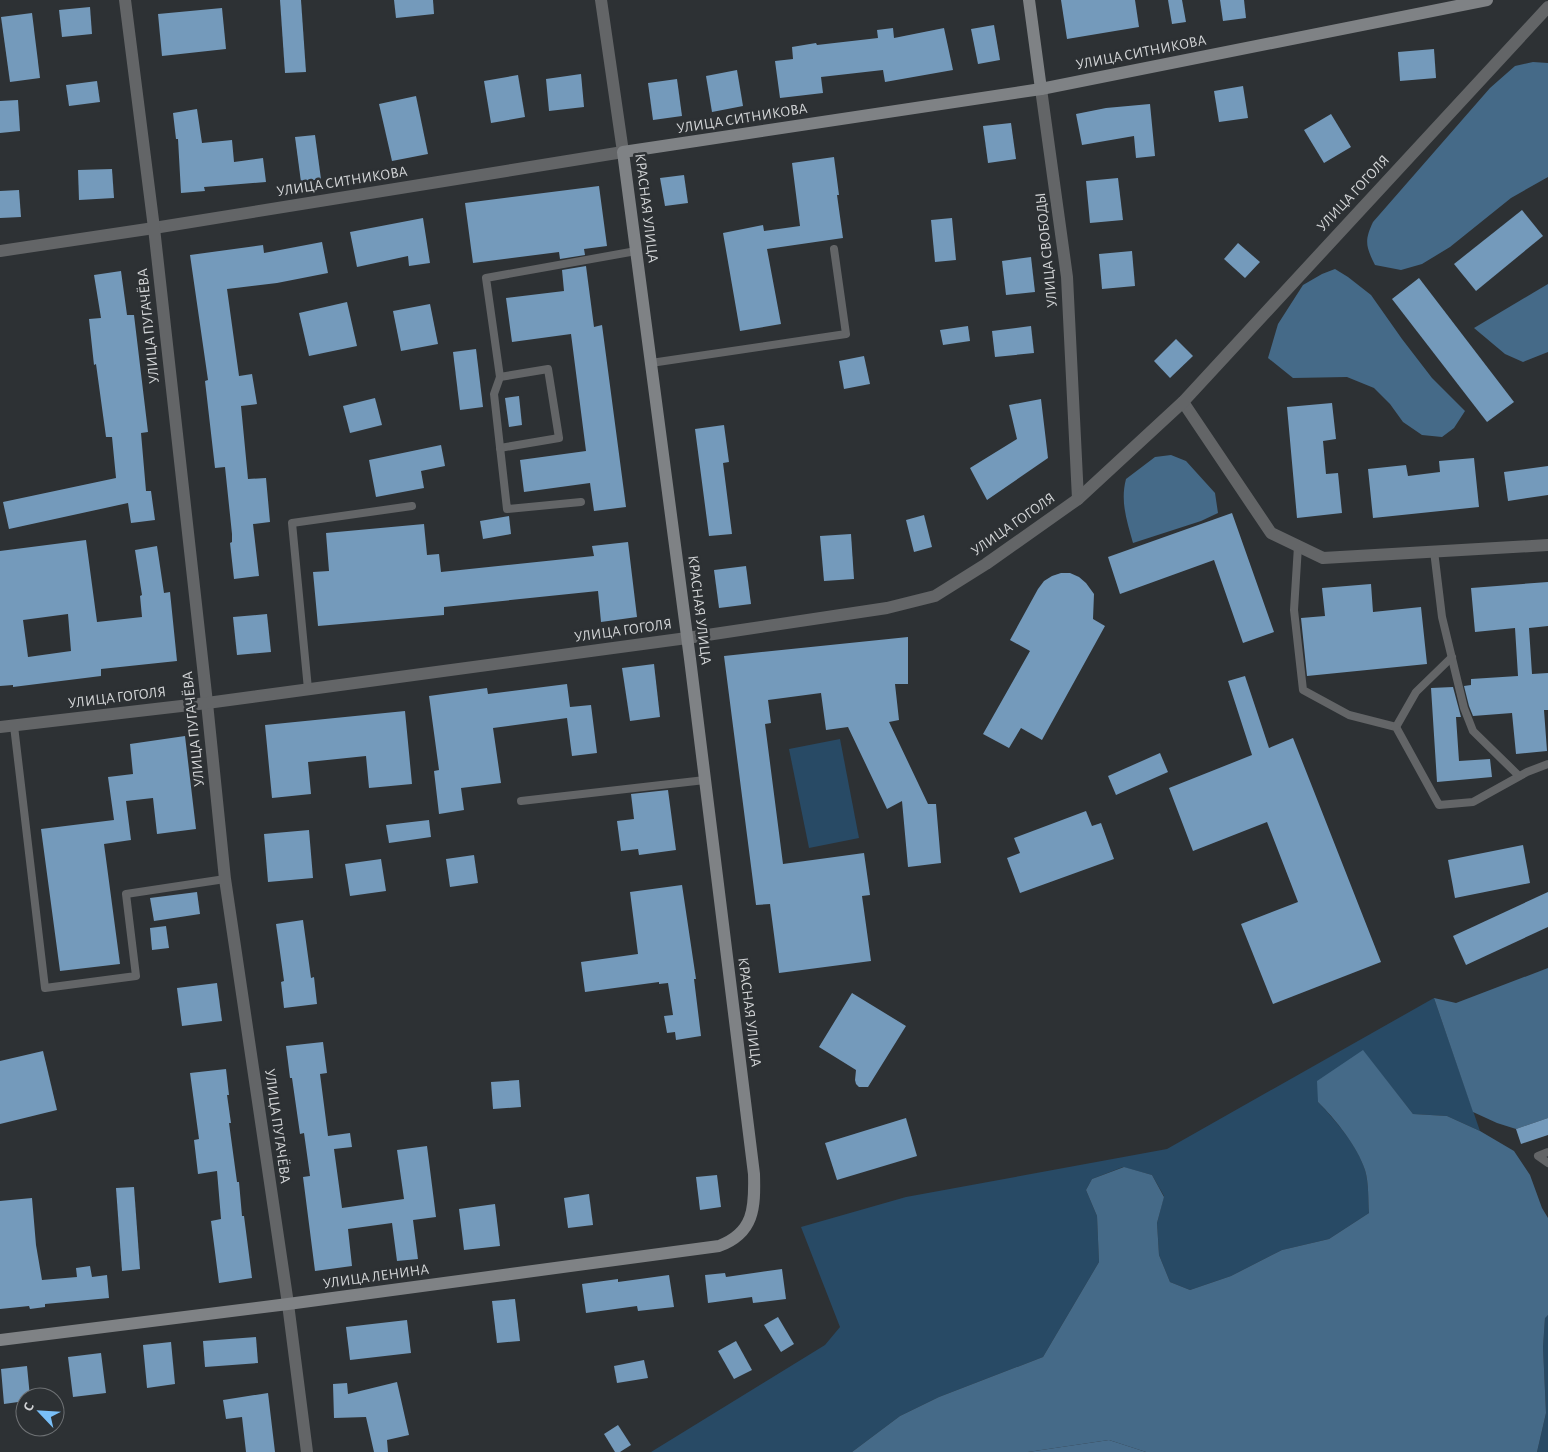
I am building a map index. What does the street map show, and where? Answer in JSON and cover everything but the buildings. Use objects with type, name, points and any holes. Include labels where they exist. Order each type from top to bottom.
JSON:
[{"type":"main road","name":"УЛИЦА СВОБОДЫ","points":[[1029,0],[1041,89]]},
{"type":"main road","name":"УЛИЦА СИТНИКОВА","points":[[624,152],[1041,89],[1487,0]]},
{"type":"main road","name":"КРАСНАЯ УЛИЦА","points":[[624,152],[754,1174],[753,1208],[748,1224]]},
{"type":"main road","name":"УЛИЦА ЛЕНИНА","points":[[0,1340],[288,1304],[719,1246],[731,1242],[742,1233],[748,1224]]},
{"type":"street","name":"УЛИЦА ПУГАЧЁВА","points":[[125,0],[154,228],[208,703],[225,879],[288,1304],[307,1452]]},
{"type":"street","name":"КРАСНАЯ УЛИЦА","points":[[601,0],[624,152]]},
{"type":"street","name":"УЛИЦА ГОГОЛЯ","points":[[0,727],[208,703],[687,638],[887,608],[935,596],[986,564],[1078,499],[1182,402],[1548,7]]},
{"type":"street","name":"УЛИЦА СВОБОДЫ","points":[[1041,89],[1067,277],[1078,499]]},
{"type":"street","name":"УЛИЦА СИТНИКОВА","points":[[0,250],[154,228],[624,152]]},
{"type":"street","points":[[1182,402],[1271,533],[1324,558],[1548,545]]},
{"type":"lane","points":[[651,363],[846,334],[834,249]]},
{"type":"lane","points":[[581,502],[507,508],[494,394],[500,377],[486,278],[636,251]]},
{"type":"lane","points":[[500,377],[548,369],[559,438],[500,448]]},
{"type":"lane","points":[[308,689],[292,523],[412,506]]},
{"type":"lane","points":[[1298,546],[1294,610],[1303,690],[1349,716],[1396,727],[1439,805],[1472,802],[1519,776],[1548,764]]},
{"type":"lane","points":[[1434,551],[1442,617],[1464,708],[1473,731],[1519,776]]},
{"type":"lane","points":[[1396,727],[1416,692],[1452,657]]},
{"type":"lane","points":[[14,726],[45,988],[136,976],[126,894],[225,879]]},
{"type":"lane","points":[[521,801],[705,780]]},
{"type":"lane","points":[[1548,1152],[1538,1156],[1548,1163]]},
{"type":"shaded area","points":[[1533,62],[1548,63],[1548,177],[1511,198],[1450,247],[1422,264],[1401,270],[1375,265],[1367,244],[1368,234],[1373,222],[1490,88],[1515,66]]},
{"type":"shaded area","points":[[1335,269],[1371,295],[1432,378],[1465,411],[1454,428],[1442,437],[1422,435],[1403,422],[1390,404],[1374,388],[1347,377],[1293,378],[1268,358],[1278,324],[1303,285]]},
{"type":"shaded area","points":[[1548,284],[1548,352],[1523,362],[1505,354],[1474,328]]},
{"type":"shaded area","points":[[1171,455],[1186,461],[1215,493],[1218,513],[1201,521],[1133,543],[1124,504],[1126,479],[1155,457]]},
{"type":"shaded area","points":[[840,739],[859,838],[809,848],[789,749]]},
{"type":"shaded area","points":[[1548,968],[1548,1118],[1516,1129],[1473,1112],[1434,998],[1456,1003]]},
{"type":"shaded area","points":[[1434,998],[1480,1131],[1447,1116],[1413,1114],[1363,1051],[1318,1081],[1318,1102],[1339,1125],[1357,1152],[1365,1170],[1368,1186],[1369,1213],[1329,1239],[1282,1250],[1231,1276],[1190,1290],[1170,1282],[1159,1255],[1157,1223],[1164,1196],[1152,1175],[1123,1167],[1092,1179],[1086,1190],[1097,1216],[1099,1262],[1043,1357],[939,1397],[900,1416],[852,1452],[651,1452],[825,1345],[840,1327],[801,1227],[906,1197],[1167,1149]]},
{"type":"shaded area","points":[[1363,1050],[1413,1114],[1447,1116],[1480,1131],[1514,1151],[1530,1175],[1542,1208],[1548,1218],[1548,1315],[1545,1318],[1543,1347],[1546,1413],[1537,1452],[1146,1452],[1109,1440],[1028,1452],[852,1452],[900,1416],[939,1397],[1043,1357],[1099,1262],[1097,1216],[1086,1190],[1092,1179],[1124,1167],[1152,1175],[1164,1197],[1157,1223],[1159,1255],[1170,1282],[1190,1290],[1231,1276],[1282,1250],[1329,1239],[1369,1213],[1368,1186],[1365,1170],[1357,1152],[1345,1134],[1318,1102],[1317,1081]]},
{"type":"shaded area","points":[[1548,1315],[1548,1452],[1537,1452],[1546,1413],[1543,1347],[1545,1317]]},
{"type":"shaded area","points":[[1109,1440],[1146,1452],[1028,1452]]}]
